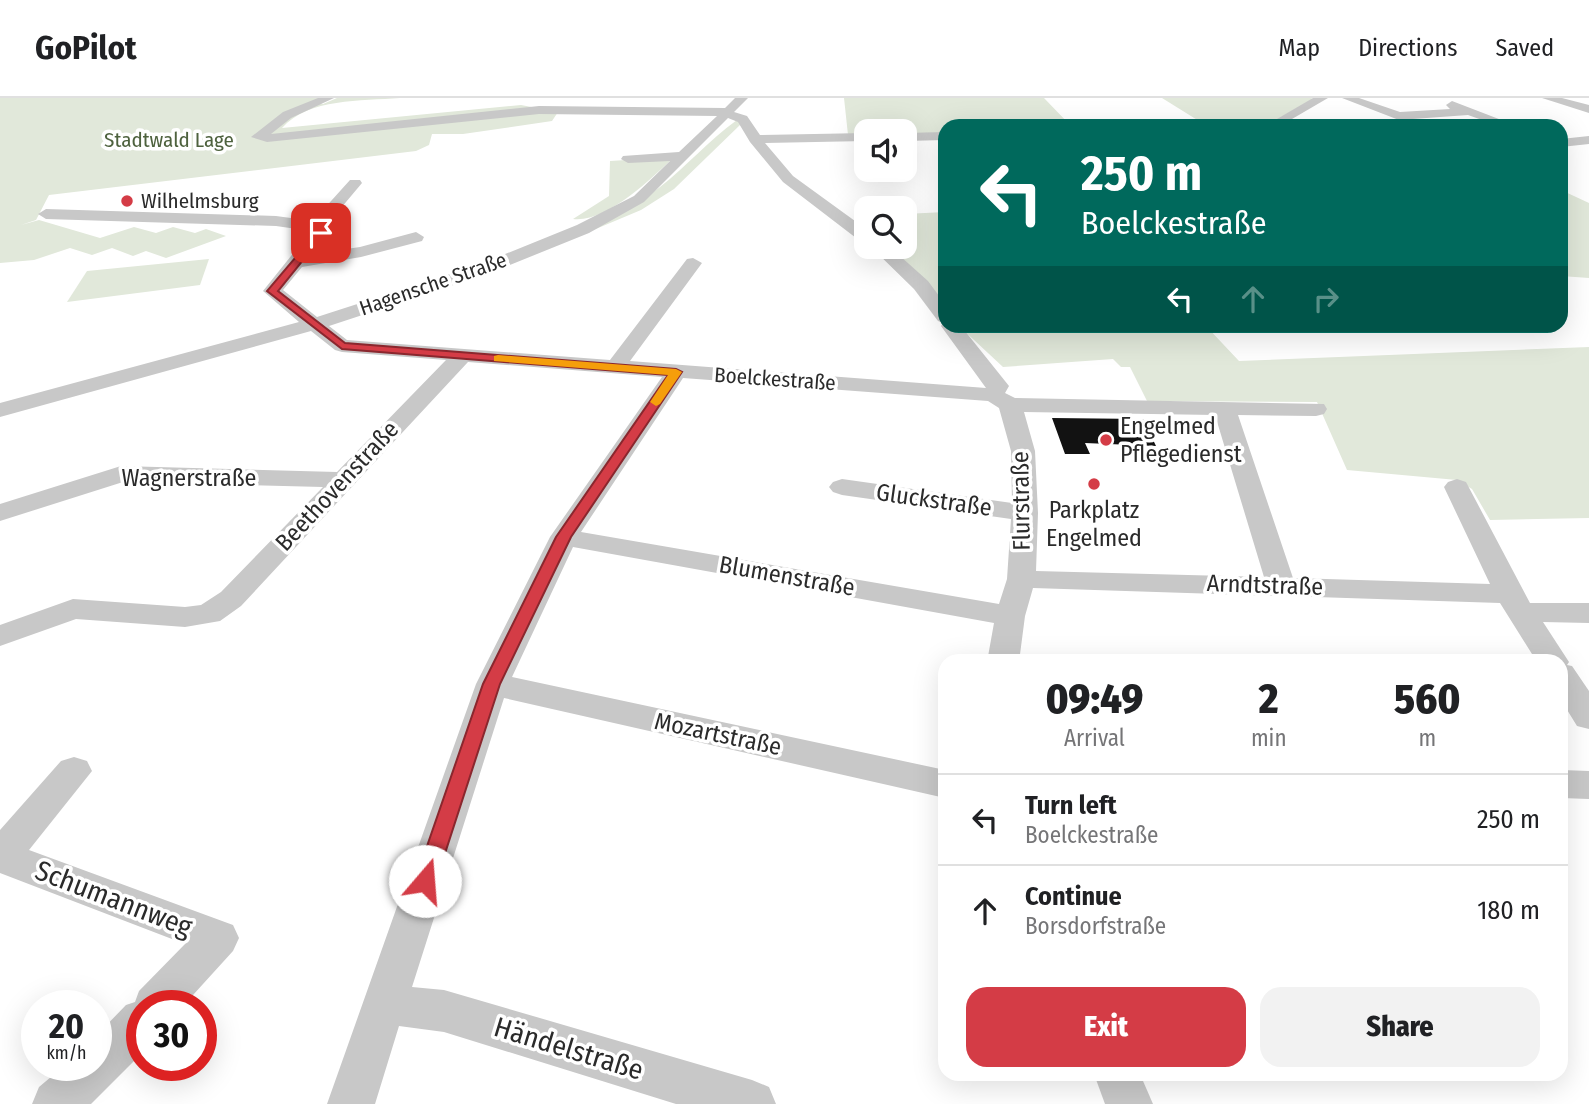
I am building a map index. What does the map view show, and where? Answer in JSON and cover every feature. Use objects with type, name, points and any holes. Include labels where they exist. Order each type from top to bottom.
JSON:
[{"type":"street","points":[[328,98],[287,115],[258,137],[558,109],[728,113],[743,118],[755,139],[788,179],[854,228]]},
{"type":"street","name":"Hagensche Straße","points":[[0,410],[315,324],[484,269],[597,223],[639,199],[742,98]]},
{"type":"street","points":[[1283,119],[1322,98]]},
{"type":"street","points":[[1348,98],[1399,116],[1469,111]]},
{"type":"street","points":[[1432,98],[1491,119]]},
{"type":"street","points":[[1550,98],[1589,110]]},
{"type":"street","points":[[917,136],[938,136]]},
{"type":"street","points":[[755,139],[854,137]]},
{"type":"street","points":[[1568,142],[1589,140]]},
{"type":"street","points":[[628,159],[685,156]]},
{"type":"street","points":[[317,227],[355,183]]},
{"type":"street","points":[[46,214],[276,221],[317,227],[321,233],[297,262]]},
{"type":"street","points":[[297,262],[361,252],[416,237]]},
{"type":"street","points":[[893,259],[921,285],[938,308]]},
{"type":"street","name":"Boelckestraße","points":[[297,262],[272,291],[342,346],[1001,400],[1225,409],[1315,409]]},
{"type":"street","points":[[615,367],[693,263]]},
{"type":"street","name":"Flurstraße","points":[[956,333],[998,386],[1001,400],[1023,451],[1025,513],[1021,579],[1010,616],[1004,654]]},
{"type":"street","name":"Beethovenstraße","points":[[0,636],[73,609],[185,617],[209,614],[231,599],[341,480],[462,356]]},
{"type":"street","points":[[351,1104],[492,684],[564,537],[676,372]]},
{"type":"street","points":[[1225,409],[1281,585]]},
{"type":"street","name":"Wagnerstraße","points":[[0,513],[121,474],[341,480]]},
{"type":"street","points":[[1457,486],[1515,603],[1548,654]]},
{"type":"street","name":"Gluckstraße","points":[[842,487],[1025,513]]},
{"type":"street","name":"Blumenstraße","points":[[564,537],[1010,616]]},
{"type":"street","name":"Arndtstraße","points":[[1021,579],[1281,585],[1515,603],[1589,612]]},
{"type":"street","name":"Mozartstraße","points":[[492,684],[938,782]]},
{"type":"street","points":[[1568,685],[1589,717]]},
{"type":"street","points":[[1,856],[74,771]]},
{"type":"street","points":[[1568,784],[1589,785]]},
{"type":"street","name":"Schumannweg","points":[[1,856],[218,938],[170,990]]},
{"type":"street","name":"Händelstraße","points":[[384,1004],[444,1011],[752,1104]]},
{"type":"street","points":[[56,1104],[126,1037]]},
{"type":"street","points":[[1120,1081],[1129,1104]]},
{"type":"green space","name":"Stadtwald Lage","points":[[0,98],[326,98],[317,103],[323,104],[337,98],[400,98],[321,106],[293,118],[282,128],[521,105],[558,112],[552,121],[463,134],[432,134],[429,145],[416,151],[49,195],[36,220],[21,225],[39,220],[100,238],[134,227],[156,233],[173,227],[195,233],[206,229],[226,236],[166,258],[146,251],[133,256],[112,248],[92,255],[70,248],[34,260],[0,263]]},
{"type":"green space","points":[[844,98],[1044,98],[1064,119],[938,119],[938,134],[917,133],[917,119],[854,119],[854,135],[848,135]]},
{"type":"green space","points":[[1162,98],[1313,99],[1277,119],[1196,119]]},
{"type":"green space","points":[[737,120],[741,124],[674,189],[641,210],[572,239],[650,195]]},
{"type":"green space","points":[[674,157],[641,187],[613,207],[586,218],[573,219],[609,196],[610,161]]},
{"type":"green space","points":[[1568,193],[1589,203],[1589,278],[1568,276]]},
{"type":"green space","points":[[938,212],[938,300],[902,259],[917,259],[917,213]]},
{"type":"green space","points":[[209,259],[200,285],[67,302],[87,271]]},
{"type":"green space","points":[[967,333],[1213,333],[1239,361],[1589,347],[1589,518],[1490,520],[1472,489],[1457,480],[1347,470],[1317,402],[1147,401],[1130,367],[1121,367],[1113,359],[1003,367]]},
{"type":"building","name":"Engelmed Pflegedienst","points":[[1052,418],[1143,419],[1156,446],[1085,443],[1090,454],[1065,454]]},
{"type":"slow traffic","points":[[498,358],[676,372],[656,402]]},
{"type":"place","name":"Wilhelmsburg","points":[[127,201]]},
{"type":"place","name":"Engelmed Pflegedienst","points":[[1106,440]]},
{"type":"place","name":"Parkplatz Engelmed","points":[[1094,484]]},
{"type":"route","points":[[321,233],[272,291],[336,344],[350,348],[676,372],[564,537],[492,684],[425,881]]}]
